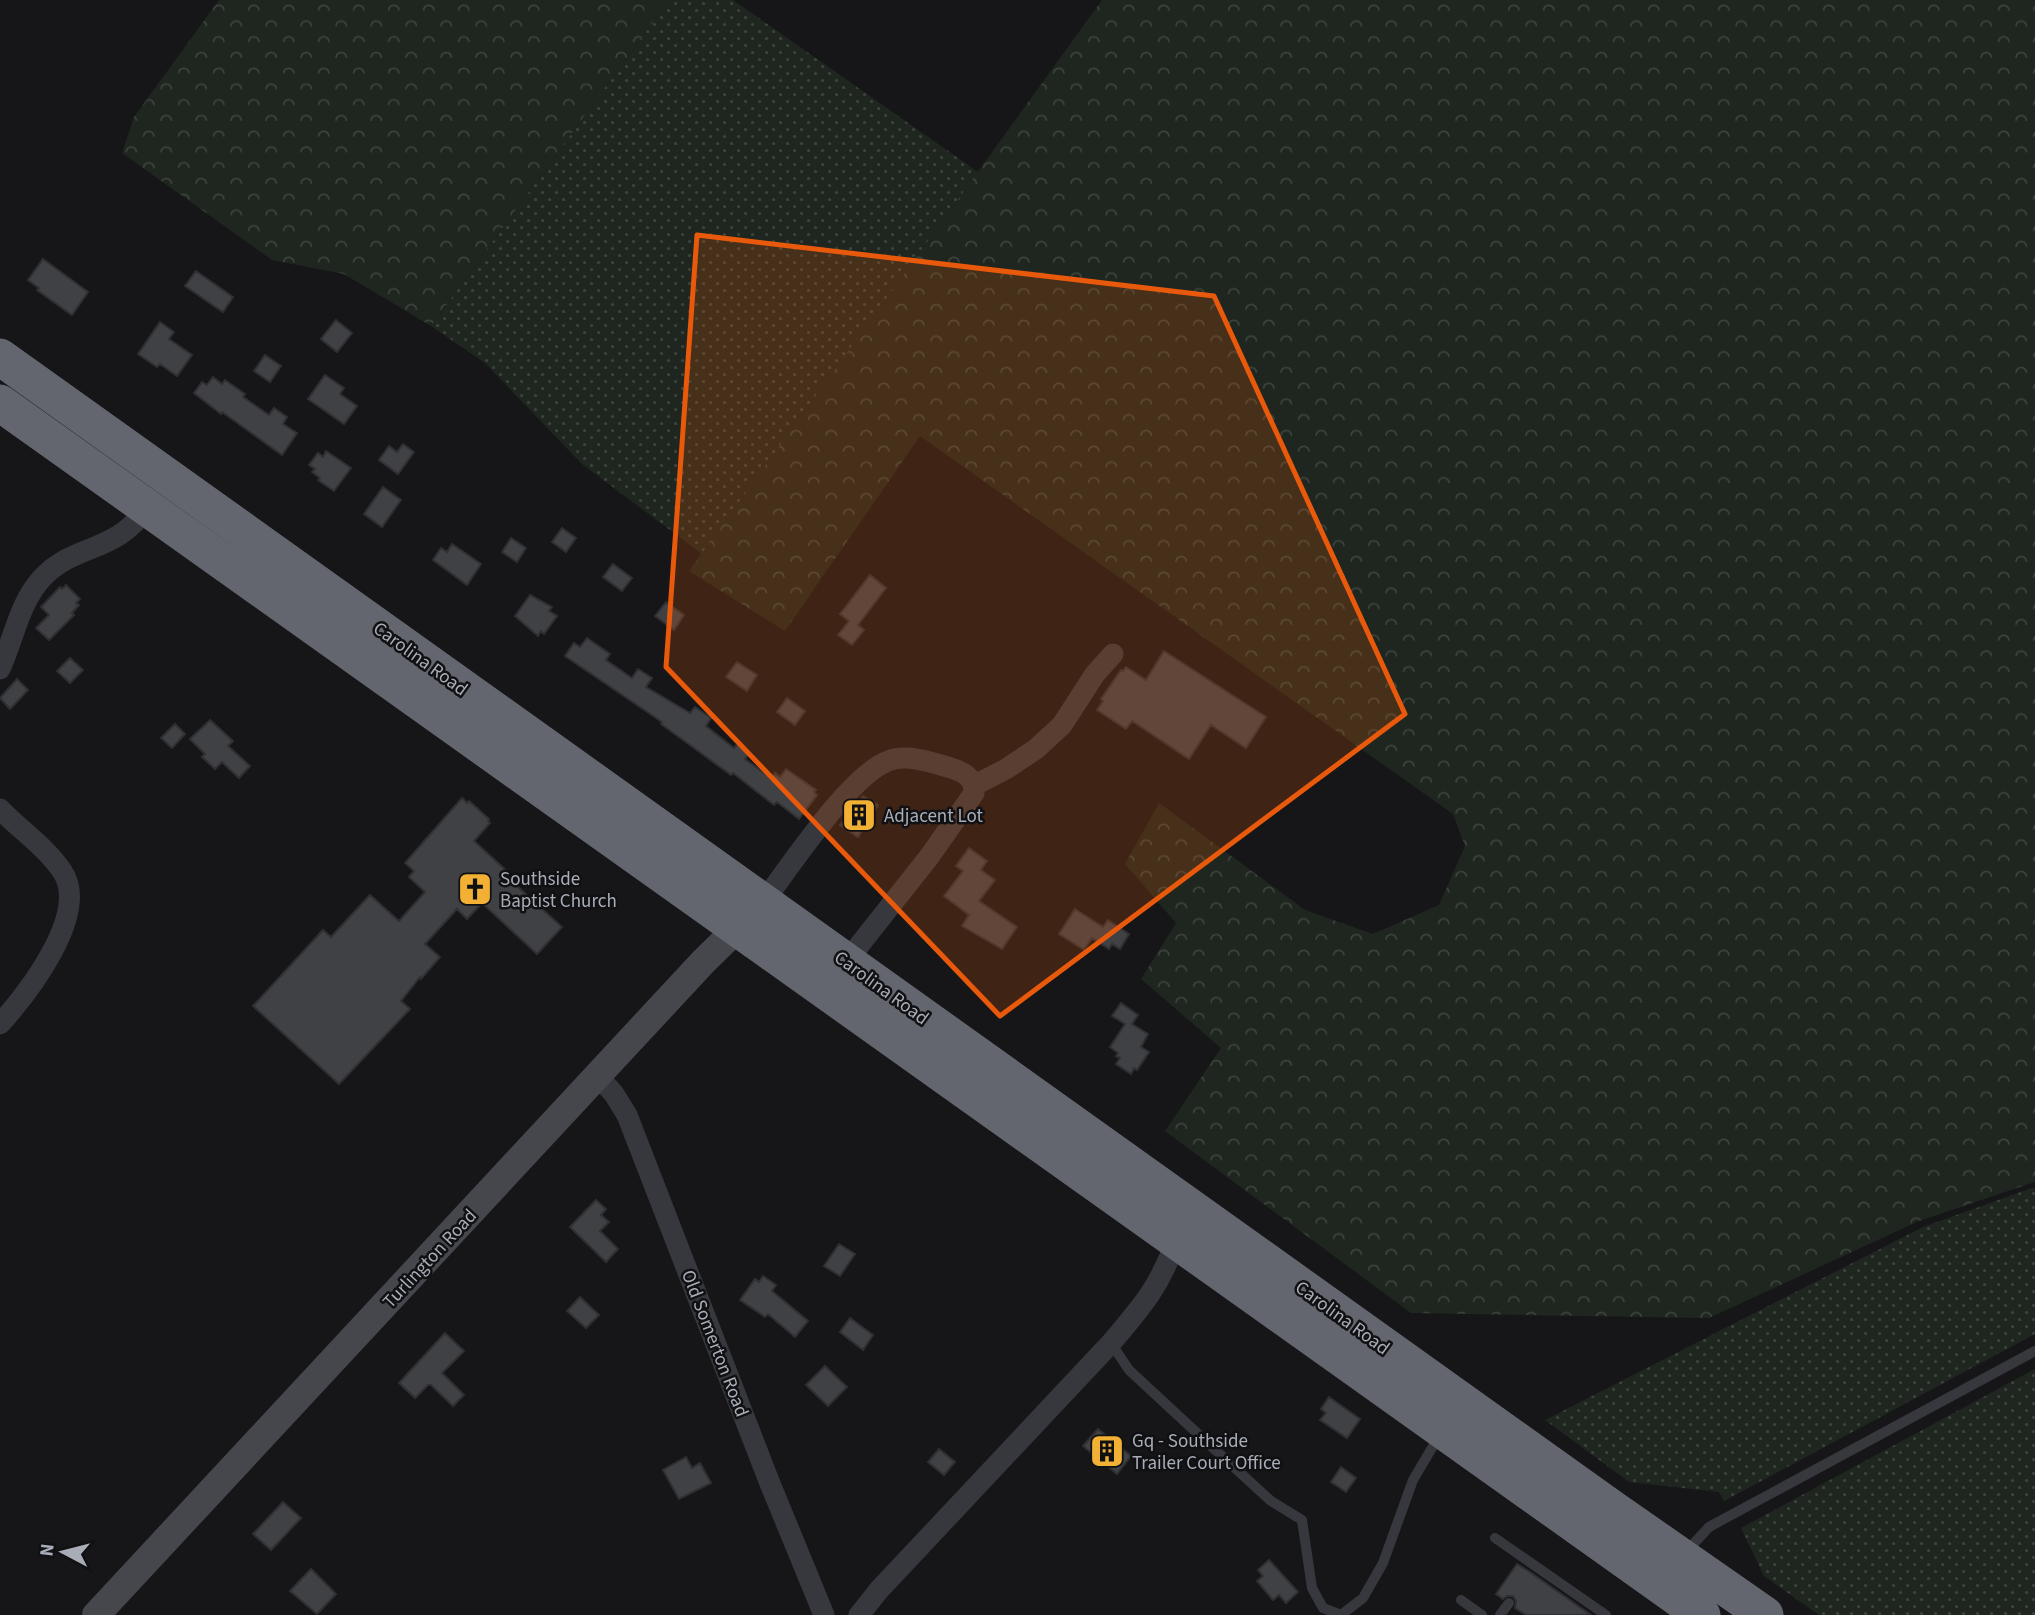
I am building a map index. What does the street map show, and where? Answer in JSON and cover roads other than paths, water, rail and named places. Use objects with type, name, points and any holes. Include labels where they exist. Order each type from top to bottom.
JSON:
[{"type":"highway","name":"Carolina Road","points":[[0,357],[1765,1615]]},
{"type":"highway","name":"Carolina Road","points":[[0,403],[1691,1607]]},
{"type":"highway","points":[[1691,1562],[1691,1607]]},
{"type":"street","points":[[0,669],[26,602],[36,585],[62,562],[124,534],[147,507]]},
{"type":"street","points":[[975,785],[1026,755],[1062,725],[1095,674],[1112,654]]},
{"type":"street","points":[[763,902],[843,797],[862,778],[888,760],[933,762],[960,771],[975,785],[974,793],[929,857],[846,962]]},
{"type":"street","points":[[0,809],[64,872],[68,902],[64,924],[55,947],[21,1000],[0,1024]]},
{"type":"street","name":"Turlington Road","points":[[96,1615],[763,902]]},
{"type":"street","name":"Old Somerton Road","points":[[598,1076],[627,1115],[824,1615]]},
{"type":"street","points":[[859,1615],[933,1531],[1147,1302],[1169,1262],[1176,1240]]},
{"type":"lane","points":[[1111,1343],[1129,1370],[1211,1446],[1272,1500],[1302,1520],[1312,1588],[1323,1608],[1341,1615],[1363,1598],[1384,1563],[1413,1480],[1442,1430]]},
{"type":"lane","points":[[1691,1562],[1709,1528],[2035,1351]]},
{"type":"lane","points":[[1494,1538],[1580,1603],[1605,1615]]},
{"type":"lane","points":[[1461,1600],[1482,1615]]},
{"type":"lane","points":[[1500,1615],[1509,1603]]},
{"type":"place","name":"Adjacent Lot","points":[[859,815]]},
{"type":"place","name":"Southside Baptist Church","points":[[475,889]]},
{"type":"place","name":"Gq - Southside Trailer Court Office","points":[[1107,1451]]}]
